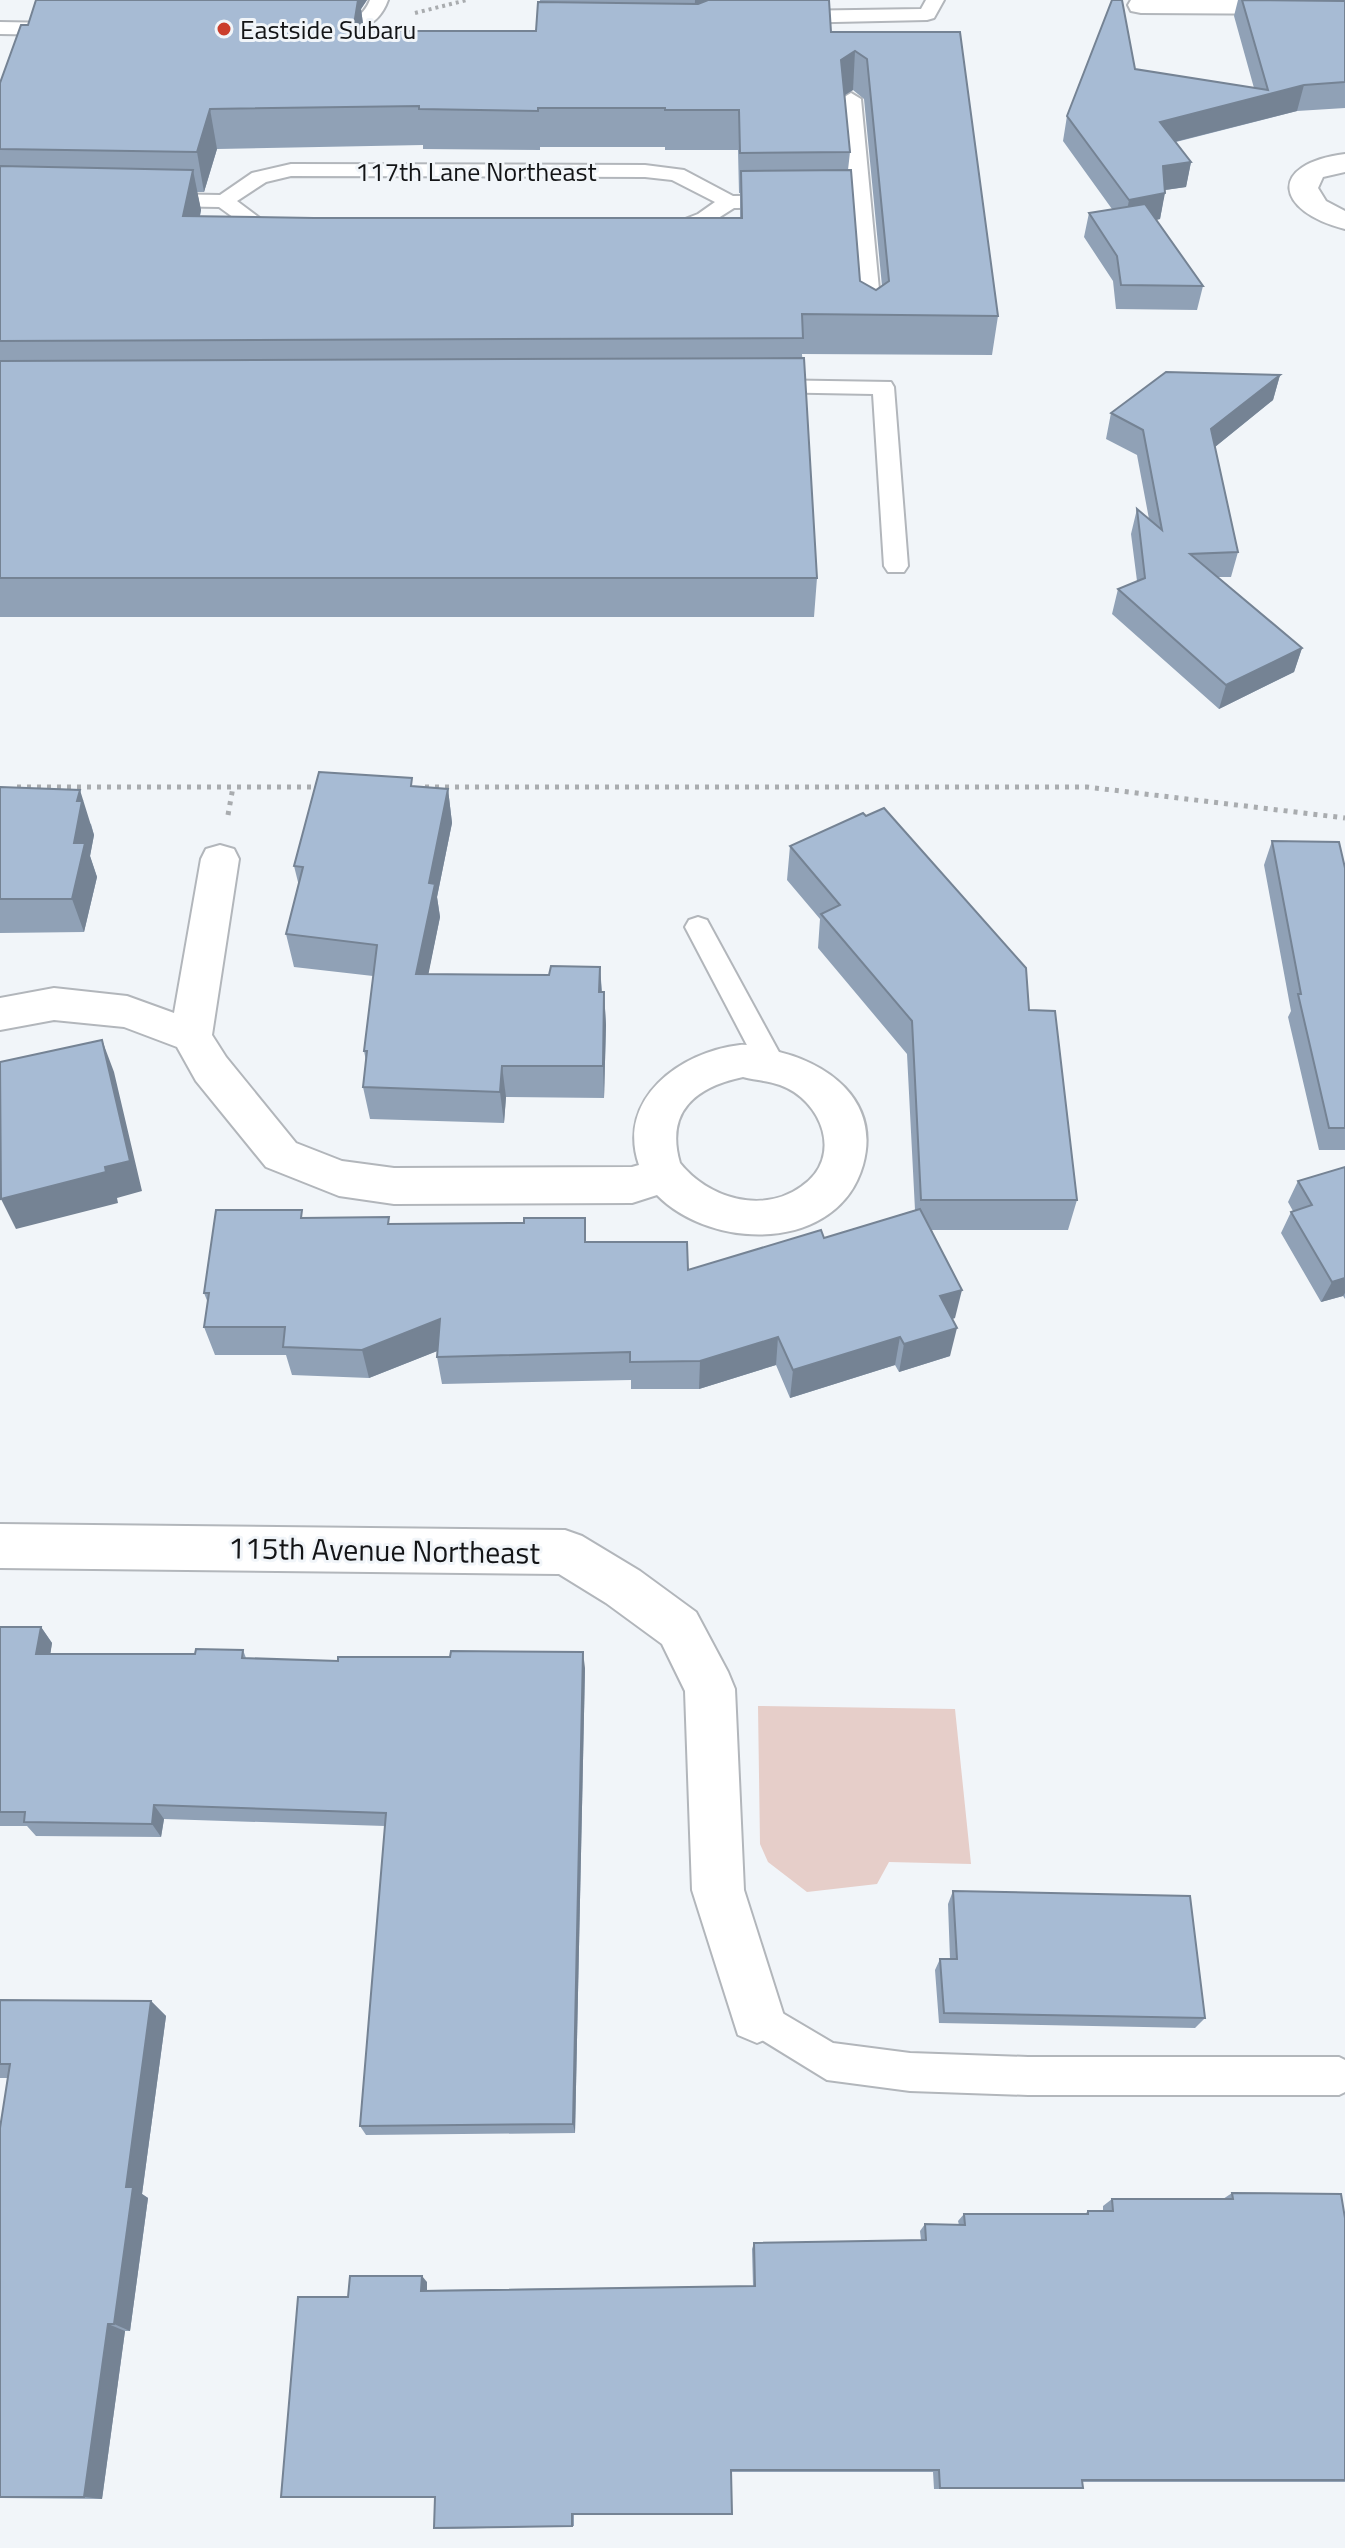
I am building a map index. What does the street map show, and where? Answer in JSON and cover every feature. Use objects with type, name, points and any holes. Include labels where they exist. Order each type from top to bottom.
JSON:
[{"type":"street","points":[[1141,5],[1345,6]]},
{"type":"street","points":[[1345,163],[1320,167],[1308,174],[1302,183],[1309,203],[1321,212],[1345,220]]},
{"type":"street","points":[[191,1036],[220,859]]},
{"type":"street","points":[[0,1014],[54,1004],[127,1012],[191,1036],[211,1069],[281,1155],[339,1178],[394,1186],[632,1185],[665,1175]]},
{"type":"street","points":[[743,1061],[770,1062],[795,1070],[817,1083],[834,1101],[845,1122],[848,1144],[843,1166],[831,1186],[811,1203],[787,1214],[759,1219],[731,1217],[704,1208],[682,1195],[665,1175],[656,1154],[654,1131],[660,1110],[674,1091],[693,1076],[717,1065],[743,1061]]},
{"type":"street","name":"115th Avenue Northeast","points":[[0,1546],[565,1552],[623,1587],[679,1628],[710,1689],[718,1890],[757,2016]]},
{"type":"lane","points":[[301,28],[363,24],[372,17],[379,0]]},
{"type":"lane","points":[[769,17],[927,14],[935,0]]},
{"type":"lane","points":[[0,28],[74,29]]},
{"type":"lane","points":[[851,99],[871,321]]},
{"type":"lane","name":"117th Lane Northeast","points":[[224,201],[259,177],[291,170],[677,174],[729,202],[860,201]]},
{"type":"lane","points":[[144,199],[224,201],[255,224],[308,230]]},
{"type":"lane","name":"117th Lane Northeast","points":[[649,233],[664,234],[705,218],[729,202]]},
{"type":"lane","points":[[739,388],[883,387],[896,566]]},
{"type":"lane","points":[[698,927],[770,1062]]},
{"type":"lane","points":[[757,2016],[827,2061],[910,2072],[1028,2076],[1339,2076]]},
{"type":"path","points":[[16,787],[328,787]]},
{"type":"path","points":[[422,787],[1087,787],[1345,818]]},
{"type":"shaded area","points":[[758,1706],[955,1709],[971,1864],[889,1862],[877,1884],[807,1892],[768,1862],[760,1844]]},
{"type":"building","points":[[36,0],[358,0],[353,31],[536,31],[538,2],[698,4],[708,0],[829,0],[831,32],[960,32],[998,316],[802,314],[803,338],[0,341],[0,166],[193,170],[183,216],[314,218],[742,218],[741,171],[851,170],[860,281],[876,290],[889,281],[867,59],[855,51],[841,60],[850,152],[740,153],[739,110],[538,108],[538,111],[419,109],[419,106],[210,109],[197,152],[0,149],[0,83],[21,25],[28,25]]},
{"type":"building","points":[[1112,0],[1122,0],[1135,69],[1268,90],[1242,0],[1345,1],[1345,82],[1304,85],[1160,122],[1191,162],[1163,166],[1165,193],[1129,200],[1067,116]]},
{"type":"building","points":[[1145,204],[1203,286],[1121,285],[1117,256],[1089,213]]},
{"type":"building","points":[[804,358],[817,578],[0,578],[0,361]]},
{"type":"building","points":[[1166,372],[1280,375],[1211,429],[1238,552],[1190,554],[1302,648],[1226,685],[1118,589],[1145,578],[1137,509],[1162,530],[1143,430],[1111,413]]},
{"type":"building","points":[[319,772],[412,778],[411,786],[448,789],[429,883],[435,884],[416,974],[549,975],[551,966],[600,967],[599,992],[604,992],[603,1066],[502,1066],[500,1092],[363,1087],[367,1051],[364,1051],[377,945],[286,934],[303,867],[294,866]]},
{"type":"building","points":[[0,787],[80,790],[77,801],[82,801],[74,843],[85,843],[72,899],[0,899]]},
{"type":"building","points":[[884,808],[1026,968],[1029,1010],[1055,1011],[1077,1200],[921,1200],[912,1021],[821,914],[840,905],[790,846],[863,813],[866,816]]},
{"type":"building","points":[[1272,841],[1339,842],[1345,868],[1345,1128],[1329,1128],[1298,994],[1301,994]]},
{"type":"building","points":[[102,1040],[130,1161],[105,1167],[106,1172],[1,1199],[0,1062]]},
{"type":"building","points":[[1345,1167],[1345,1278],[1332,1282],[1291,1212],[1312,1205],[1298,1181]]},
{"type":"building","points":[[920,1209],[962,1290],[940,1296],[957,1328],[904,1344],[900,1337],[793,1370],[778,1337],[700,1361],[630,1362],[630,1352],[437,1357],[440,1319],[362,1350],[283,1347],[285,1327],[204,1327],[209,1293],[204,1293],[216,1210],[302,1210],[301,1218],[389,1217],[388,1224],[524,1223],[524,1218],[585,1218],[585,1242],[687,1242],[688,1270],[821,1230],[824,1238]]},
{"type":"building","points":[[0,1627],[41,1627],[36,1654],[195,1654],[196,1649],[243,1650],[242,1658],[338,1661],[338,1657],[450,1657],[451,1651],[583,1652],[573,2124],[360,2126],[386,1813],[154,1805],[152,1824],[24,1822],[25,1812],[0,1812]]},
{"type":"building","points":[[953,1891],[1190,1896],[1205,2018],[944,2013],[940,1959],[957,1959]]},
{"type":"building","points":[[0,2000],[151,2001],[126,2187],[133,2187],[114,2324],[108,2324],[84,2497],[0,2497],[0,2128],[10,2064],[0,2064]]},
{"type":"building","points":[[1232,2193],[1341,2194],[1345,2218],[1345,2480],[1082,2480],[1083,2488],[940,2488],[939,2470],[731,2470],[732,2514],[572,2514],[572,2526],[434,2528],[435,2497],[281,2497],[298,2297],[348,2297],[350,2276],[422,2276],[421,2291],[755,2286],[754,2243],[926,2240],[925,2224],[965,2225],[964,2214],[1088,2214],[1088,2211],[1113,2211],[1112,2199],[1233,2199]]},
{"type":"place","name":"Eastside Subaru","points":[[224,29]]}]
